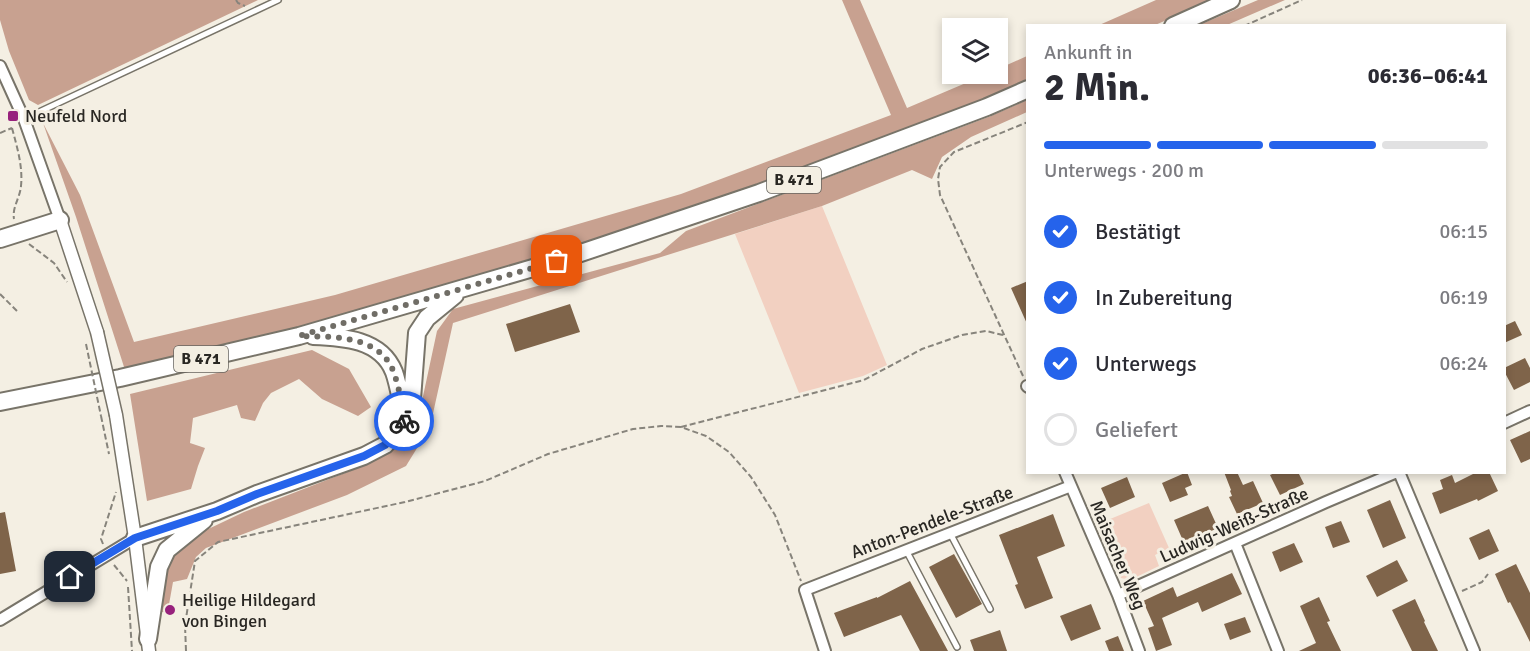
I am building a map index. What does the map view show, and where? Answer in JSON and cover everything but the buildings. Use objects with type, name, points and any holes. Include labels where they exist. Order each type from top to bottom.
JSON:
[{"type":"highway","points":[[1177,24],[1231,0]]},
{"type":"highway","name":"B 471","points":[[0,402],[120,378],[299,336],[586,252],[759,193],[1026,90]]},
{"type":"highway","points":[[0,239],[60,220]]},
{"type":"highway","points":[[135,538],[217,511],[257,494],[364,456],[385,445],[398,431],[412,399],[417,333],[427,318],[462,289]]},
{"type":"highway","points":[[299,336],[334,337],[359,341],[380,352],[393,371],[405,419]]},
{"type":"highway","points":[[148,645],[159,567],[167,550],[217,511]]},
{"type":"street","points":[[0,66],[24,119],[97,332],[116,415],[135,538],[148,645]]},
{"type":"street","points":[[1506,422],[1530,411]]},
{"type":"street","name":"Maisacher Weg","points":[[1066,474],[1118,595],[1139,651]]},
{"type":"street","name":"Ludwig-Weiß-Straße","points":[[1118,595],[1393,474]]},
{"type":"street","points":[[1399,474],[1474,651]]},
{"type":"street","name":"Anton-Pendele-Straße","points":[[805,590],[1071,486]]},
{"type":"street","points":[[0,620],[135,538]]},
{"type":"street","points":[[1235,543],[1278,651]]},
{"type":"street","points":[[805,590],[825,651]]},
{"type":"lane","points":[[24,119],[278,0]]},
{"type":"lane","points":[[950,533],[990,609]]},
{"type":"lane","points":[[906,550],[957,647]]},
{"type":"path","points":[[236,0],[245,6],[253,3]]},
{"type":"path","points":[[1248,24],[1302,0]]},
{"type":"path","points":[[0,133],[24,119]]},
{"type":"path","points":[[1026,123],[954,153],[940,167],[938,178],[940,195],[1026,385]]},
{"type":"path","points":[[0,294],[18,312]]},
{"type":"path","points":[[681,427],[864,380],[922,349],[962,335],[986,331],[1004,335]]},
{"type":"path","points":[[84,336],[110,459]]},
{"type":"path","points":[[186,651],[185,625],[195,561],[218,542],[405,502],[485,481],[548,454],[633,429],[661,426],[681,427],[706,436],[729,452],[751,477],[775,515],[805,590]]},
{"type":"path","points":[[116,492],[101,539],[106,555],[127,581],[132,651]]},
{"type":"path","points":[[1451,596],[1482,582],[1488,574]]},
{"type":"shaded area","points":[[0,0],[258,0],[38,105],[29,100],[9,51],[0,20]]},
{"type":"shaded area","points":[[842,0],[860,0],[907,108],[963,84],[1008,84],[1008,65],[1026,56],[1026,80],[982,100],[678,215],[473,280],[296,329],[125,370],[43,123],[80,195],[134,342],[335,295],[681,194],[891,115]]},
{"type":"shaded area","points":[[1156,0],[1214,0],[1157,24],[1102,24]]},
{"type":"shaded area","points":[[1258,0],[1285,0],[1229,24],[1201,24]]},
{"type":"shaded area","points":[[1026,100],[1026,112],[971,137],[942,157],[932,179],[912,170],[822,206],[453,323],[430,427],[406,466],[347,495],[206,548],[196,557],[187,579],[173,582],[168,610],[160,613],[169,557],[202,532],[244,512],[368,464],[401,441],[419,415],[437,331],[453,309],[660,253],[686,231],[991,116]]},
{"type":"shaded area","points":[[822,206],[887,365],[863,376],[799,393],[735,234]]},
{"type":"shaded area","points":[[312,350],[349,369],[371,407],[358,416],[322,399],[299,379],[271,393],[263,403],[255,421],[241,418],[237,405],[193,418],[190,443],[205,448],[191,489],[147,501],[130,394]]},
{"type":"shaded area","points":[[1149,503],[1169,548],[1155,555],[1159,566],[1130,580],[1121,578],[1098,524]]},
{"type":"way so far","points":[[404,421],[393,371],[380,352],[359,341],[334,337],[299,336],[557,261]]},
{"type":"place","name":"Neufeld Nord","points":[[13,116]]},
{"type":"place","name":"Heilige Hildegard von Bingen","points":[[170,610]]},
{"type":"route","points":[[70,577],[135,538],[217,511],[257,494],[364,456],[385,445],[404,421]]}]
